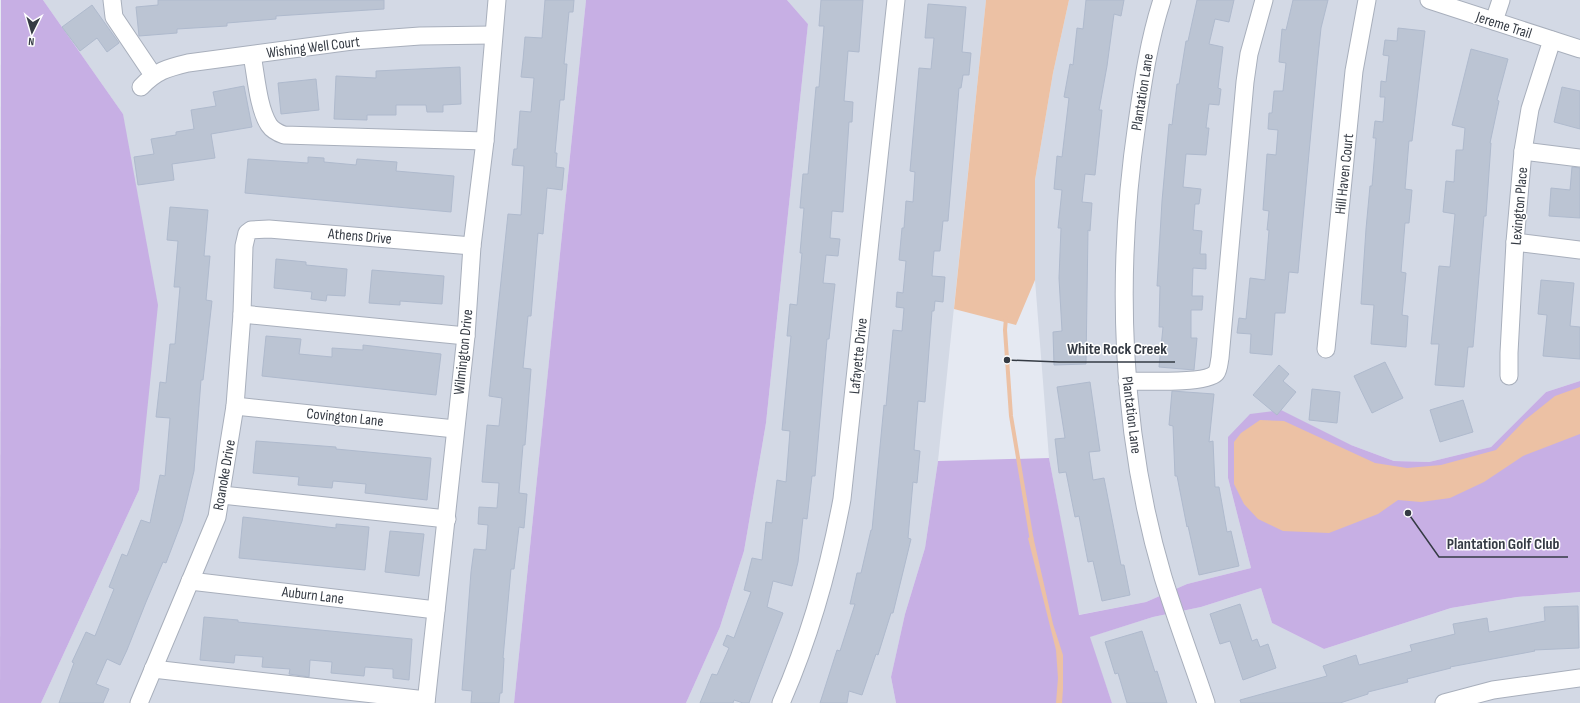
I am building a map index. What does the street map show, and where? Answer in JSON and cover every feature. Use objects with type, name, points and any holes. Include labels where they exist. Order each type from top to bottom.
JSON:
[{"type":"street","points":[[112,0],[114,17],[153,75]]},
{"type":"street","name":"Wilmington Drive","points":[[426,701],[466,336],[472,246],[485,141],[497,0]]},
{"type":"street","name":"Lafayette Drive","points":[[781,703],[804,648],[814,615],[832,552],[842,499],[896,0]]},
{"type":"street","name":"Plantation Lane","points":[[1162,0],[1146,58],[1128,183],[1124,309],[1127,381],[1141,476],[1163,576],[1206,703]]},
{"type":"street","points":[[1127,381],[1199,380],[1212,376],[1217,370],[1220,358],[1245,82],[1249,54],[1264,0]]},
{"type":"street","name":"Hill Haven Court","points":[[1326,349],[1354,71],[1366,0]]},
{"type":"street","name":"Jereme Trail","points":[[1429,0],[1580,49]]},
{"type":"street","points":[[1494,22],[1501,0]]},
{"type":"street","name":"Wishing Well Court","points":[[141,87],[153,75],[169,68],[188,63],[352,42],[420,36],[493,34]]},
{"type":"street","name":"Lexington Place","points":[[1510,376],[1508,353],[1515,242],[1523,151],[1530,109],[1552,40]]},
{"type":"street","points":[[252,55],[264,111],[269,125],[276,132],[284,136],[485,141]]},
{"type":"street","points":[[1523,151],[1580,158]]},
{"type":"street","name":"Athens Drive","points":[[247,233],[251,230],[269,228],[472,246]]},
{"type":"street","name":"Roanoke Drive","points":[[139,703],[217,517],[222,495],[235,406],[242,314],[244,246],[247,233]]},
{"type":"street","points":[[1515,242],[1580,250]]},
{"type":"street","points":[[242,314],[466,336]]},
{"type":"street","name":"Covington Lane","points":[[235,406],[455,429]]},
{"type":"street","points":[[222,495],[447,519]]},
{"type":"street","name":"Auburn Lane","points":[[190,581],[436,610]]},
{"type":"street","points":[[153,669],[426,701]]},
{"type":"street","points":[[1444,703],[1493,690],[1580,678]]},
{"type":"shaded area","points":[[1,0],[43,0],[123,114],[158,305],[139,490],[41,703],[0,703]]},
{"type":"shaded area","points":[[43,0],[586,0],[514,703],[41,703],[139,490],[123,114]]},
{"type":"shaded area","points":[[586,0],[787,0],[808,24],[766,423],[744,551],[720,627],[686,703],[514,703]]},
{"type":"shaded area","points":[[787,0],[986,0],[938,461],[925,548],[905,614],[891,677],[896,703],[686,703],[720,627],[744,551],[766,423],[808,24]]},
{"type":"shaded area","points":[[986,0],[1069,0],[1053,73],[1035,180],[1035,280],[1016,325],[954,309]]},
{"type":"shaded area","points":[[1069,0],[1580,0],[1580,381],[1546,392],[1491,447],[1429,462],[1394,461],[1351,445],[1228,437],[1228,478],[1251,568],[1187,584],[1146,602],[1078,615],[1049,458],[1035,280],[1035,180],[1053,73]]},
{"type":"shaded area","points":[[1580,381],[1580,592],[1517,597],[1451,608],[1324,649],[1272,623],[1261,588],[1201,607],[1153,617],[1090,637],[1112,703],[896,703],[891,677],[905,614],[925,548],[938,461],[1049,458],[1079,615],[1146,602],[1187,584],[1251,568],[1228,478],[1228,437],[1250,414],[1281,410],[1351,445],[1394,461],[1429,462],[1491,447],[1546,392]]},
{"type":"shaded area","points":[[1580,387],[1580,434],[1523,456],[1484,482],[1450,498],[1421,502],[1398,500],[1378,514],[1329,533],[1283,531],[1258,519],[1244,504],[1234,484],[1234,442],[1241,433],[1260,420],[1284,421],[1375,463],[1407,468],[1441,465],[1496,450],[1525,420],[1555,396]]},
{"type":"shaded area","points":[[1033,536],[1053,624],[1063,655],[1062,703],[1056,703],[1058,678],[1056,650],[1028,538]]},
{"type":"shaded area","points":[[1261,588],[1272,623],[1324,649],[1451,608],[1517,597],[1580,592],[1580,703],[1112,703],[1089,637],[1153,617],[1201,607]]},
{"type":"building","points":[[158,0],[384,0],[384,9],[276,16],[276,19],[227,23],[227,26],[177,29],[177,33],[139,36],[136,7],[158,5]]},
{"type":"building","points":[[545,0],[574,0],[573,12],[569,12],[564,64],[567,64],[564,100],[560,100],[555,153],[557,153],[556,167],[564,168],[562,190],[547,188],[543,234],[538,233],[531,316],[528,316],[523,368],[531,369],[525,445],[523,445],[519,493],[527,494],[524,528],[519,527],[514,569],[511,569],[503,658],[502,693],[500,693],[499,703],[471,703],[472,691],[462,690],[471,572],[474,549],[486,550],[488,525],[478,524],[479,507],[497,508],[499,483],[482,482],[487,425],[499,426],[502,398],[489,396],[508,214],[521,215],[524,166],[512,165],[514,149],[517,149],[520,111],[531,112],[534,78],[521,77],[525,37],[542,38]]},
{"type":"building","points":[[821,0],[863,0],[859,52],[848,51],[844,101],[853,102],[852,122],[849,122],[843,212],[832,211],[830,238],[840,239],[838,256],[826,255],[823,283],[835,284],[829,339],[827,339],[815,476],[812,476],[807,519],[803,518],[798,562],[792,586],[773,581],[767,607],[783,613],[749,703],[734,700],[733,703],[700,703],[712,674],[717,675],[729,648],[723,645],[727,635],[734,638],[751,592],[744,590],[752,558],[762,560],[766,522],[772,523],[777,480],[786,482],[790,431],[782,430],[791,336],[787,336],[790,304],[797,305],[802,253],[800,253],[804,208],[800,208],[803,174],[808,174],[816,87],[819,87],[824,26],[819,26]]},
{"type":"building","points":[[1086,0],[1124,0],[1121,16],[1114,14],[1099,110],[1102,110],[1095,175],[1085,174],[1082,202],[1092,203],[1090,231],[1088,230],[1086,364],[1054,365],[1053,332],[1062,331],[1059,278],[1061,228],[1058,228],[1062,190],[1054,189],[1057,156],[1062,157],[1069,98],[1064,97],[1070,64],[1073,65],[1077,28],[1083,29]]},
{"type":"building","points":[[1197,0],[1234,0],[1229,22],[1215,19],[1209,44],[1223,47],[1218,88],[1221,89],[1219,105],[1209,104],[1206,128],[1209,128],[1206,155],[1186,154],[1183,187],[1201,189],[1199,204],[1195,204],[1193,230],[1202,231],[1200,254],[1206,254],[1206,269],[1193,268],[1192,296],[1203,296],[1202,310],[1191,310],[1191,338],[1197,338],[1194,370],[1159,367],[1163,327],[1159,327],[1160,286],[1157,286],[1162,201],[1169,124],[1172,125],[1177,84],[1179,84],[1186,41],[1188,41]]},
{"type":"building","points":[[1293,0],[1328,0],[1321,28],[1298,273],[1289,272],[1285,313],[1275,313],[1272,355],[1250,353],[1251,334],[1237,333],[1239,318],[1246,319],[1250,278],[1265,280],[1269,230],[1267,230],[1269,211],[1263,210],[1267,154],[1276,155],[1278,130],[1268,129],[1269,113],[1272,113],[1274,91],[1283,91],[1286,63],[1279,62],[1282,29],[1286,30]]},
{"type":"building","points":[[928,4],[966,7],[962,52],[971,53],[969,75],[963,75],[961,88],[959,88],[948,221],[943,221],[940,251],[934,251],[932,276],[945,277],[943,302],[935,301],[934,311],[932,311],[925,402],[918,401],[914,450],[920,451],[917,483],[913,482],[908,538],[911,539],[893,613],[891,613],[878,655],[876,654],[862,695],[849,691],[847,703],[820,703],[837,650],[840,651],[855,604],[850,604],[857,573],[861,573],[872,530],[893,330],[902,331],[904,308],[896,307],[897,292],[903,293],[906,261],[899,260],[906,201],[913,202],[915,172],[910,171],[919,68],[931,69],[934,38],[925,38]]},
{"type":"building","points":[[92,5],[119,43],[107,52],[97,38],[80,51],[62,27]]},
{"type":"building","points":[[1398,28],[1425,31],[1412,141],[1409,141],[1405,189],[1412,190],[1409,223],[1405,223],[1401,272],[1406,273],[1402,315],[1408,316],[1406,347],[1371,344],[1374,305],[1361,304],[1366,229],[1370,186],[1372,186],[1376,138],[1373,138],[1375,121],[1383,122],[1385,97],[1380,97],[1381,81],[1386,82],[1389,56],[1383,55],[1385,40],[1397,41]]},
{"type":"building","points":[[1471,49],[1508,59],[1497,100],[1499,101],[1490,143],[1486,216],[1484,216],[1473,347],[1468,347],[1464,387],[1435,385],[1439,344],[1431,344],[1439,266],[1450,267],[1455,214],[1443,212],[1446,181],[1454,182],[1456,150],[1463,150],[1465,128],[1452,125]]},
{"type":"building","points":[[460,67],[461,104],[443,105],[443,112],[427,112],[426,105],[396,105],[396,115],[367,115],[367,120],[334,119],[336,76],[376,78],[376,71]]},
{"type":"building","points":[[316,79],[319,110],[281,114],[278,83]]},
{"type":"building","points":[[244,86],[252,127],[211,134],[215,158],[172,164],[174,180],[138,185],[134,157],[154,154],[151,139],[176,135],[176,132],[194,129],[191,110],[216,106],[213,92]]},
{"type":"building","points":[[1562,87],[1580,91],[1580,129],[1554,122]]},
{"type":"building","points":[[308,157],[324,158],[324,162],[356,165],[357,159],[397,162],[396,171],[454,176],[451,212],[245,193],[248,159],[308,163]]},
{"type":"building","points":[[1572,167],[1580,168],[1580,218],[1549,216],[1551,188],[1570,190]]},
{"type":"building","points":[[170,207],[208,210],[204,256],[210,256],[206,300],[212,301],[203,380],[201,380],[194,471],[182,521],[166,563],[163,562],[127,650],[120,665],[107,659],[96,684],[109,689],[103,703],[59,703],[74,663],[72,662],[86,632],[95,636],[114,589],[109,587],[122,554],[127,556],[141,520],[150,523],[160,475],[165,476],[170,418],[156,417],[160,382],[166,383],[170,344],[175,344],[180,287],[174,287],[178,241],[167,240]]},
{"type":"building","points":[[276,259],[306,262],[306,265],[347,269],[345,296],[327,295],[326,301],[311,299],[312,292],[274,288]]},
{"type":"building","points":[[372,270],[444,276],[442,304],[400,301],[400,305],[369,303]]},
{"type":"building","points":[[1541,280],[1574,283],[1570,326],[1580,327],[1580,359],[1543,356],[1547,315],[1538,314]]},
{"type":"building","points":[[266,336],[301,339],[299,354],[332,357],[332,348],[363,350],[363,345],[441,354],[436,395],[262,376]]},
{"type":"building","points":[[1385,362],[1403,398],[1372,413],[1354,376]]},
{"type":"building","points":[[1279,365],[1289,374],[1283,381],[1296,392],[1277,415],[1253,395]]},
{"type":"building","points":[[1090,382],[1100,451],[1089,452],[1093,480],[1104,478],[1121,565],[1124,565],[1130,595],[1102,601],[1093,561],[1088,562],[1079,516],[1075,517],[1066,472],[1059,473],[1055,439],[1065,438],[1057,387]]},
{"type":"building","points":[[1312,389],[1340,392],[1337,423],[1309,420]]},
{"type":"building","points":[[1172,391],[1214,394],[1209,442],[1213,441],[1215,487],[1219,487],[1227,532],[1231,531],[1239,566],[1199,575],[1188,526],[1187,527],[1177,476],[1175,476],[1173,426],[1169,425]]},
{"type":"building","points":[[1463,400],[1473,432],[1440,442],[1430,410]]},
{"type":"building","points":[[256,441],[336,447],[336,449],[431,458],[427,500],[365,493],[366,484],[333,481],[332,488],[298,485],[299,477],[253,473]]},
{"type":"building","points":[[243,517],[336,528],[336,524],[369,527],[365,570],[239,558]]},
{"type":"building","points":[[390,531],[424,534],[419,576],[385,572]]},
{"type":"building","points":[[1240,604],[1252,641],[1257,639],[1260,647],[1268,644],[1276,668],[1243,680],[1230,641],[1220,644],[1210,614]]},
{"type":"building","points":[[1578,606],[1579,648],[1534,650],[1535,651],[1450,667],[1451,668],[1407,679],[1408,682],[1368,692],[1368,694],[1340,703],[1241,703],[1240,700],[1327,676],[1323,666],[1356,655],[1359,665],[1412,651],[1410,645],[1455,634],[1453,624],[1487,618],[1489,632],[1545,621],[1544,607]]},
{"type":"building","points":[[204,617],[238,620],[238,622],[412,639],[409,680],[393,678],[393,669],[365,667],[364,676],[331,673],[332,662],[310,660],[309,677],[289,674],[290,669],[262,667],[263,657],[235,655],[234,663],[200,660]]},
{"type":"building","points":[[1142,631],[1167,703],[1127,703],[1118,673],[1115,674],[1105,642]]},
{"type":"waterway","points":[[1006,318],[1005,330],[1011,416],[1032,541]]},
{"type":"place","name":"White Rock Creek","points":[[1007,360]]},
{"type":"place","name":"Plantation Golf Club","points":[[1408,513]]}]
